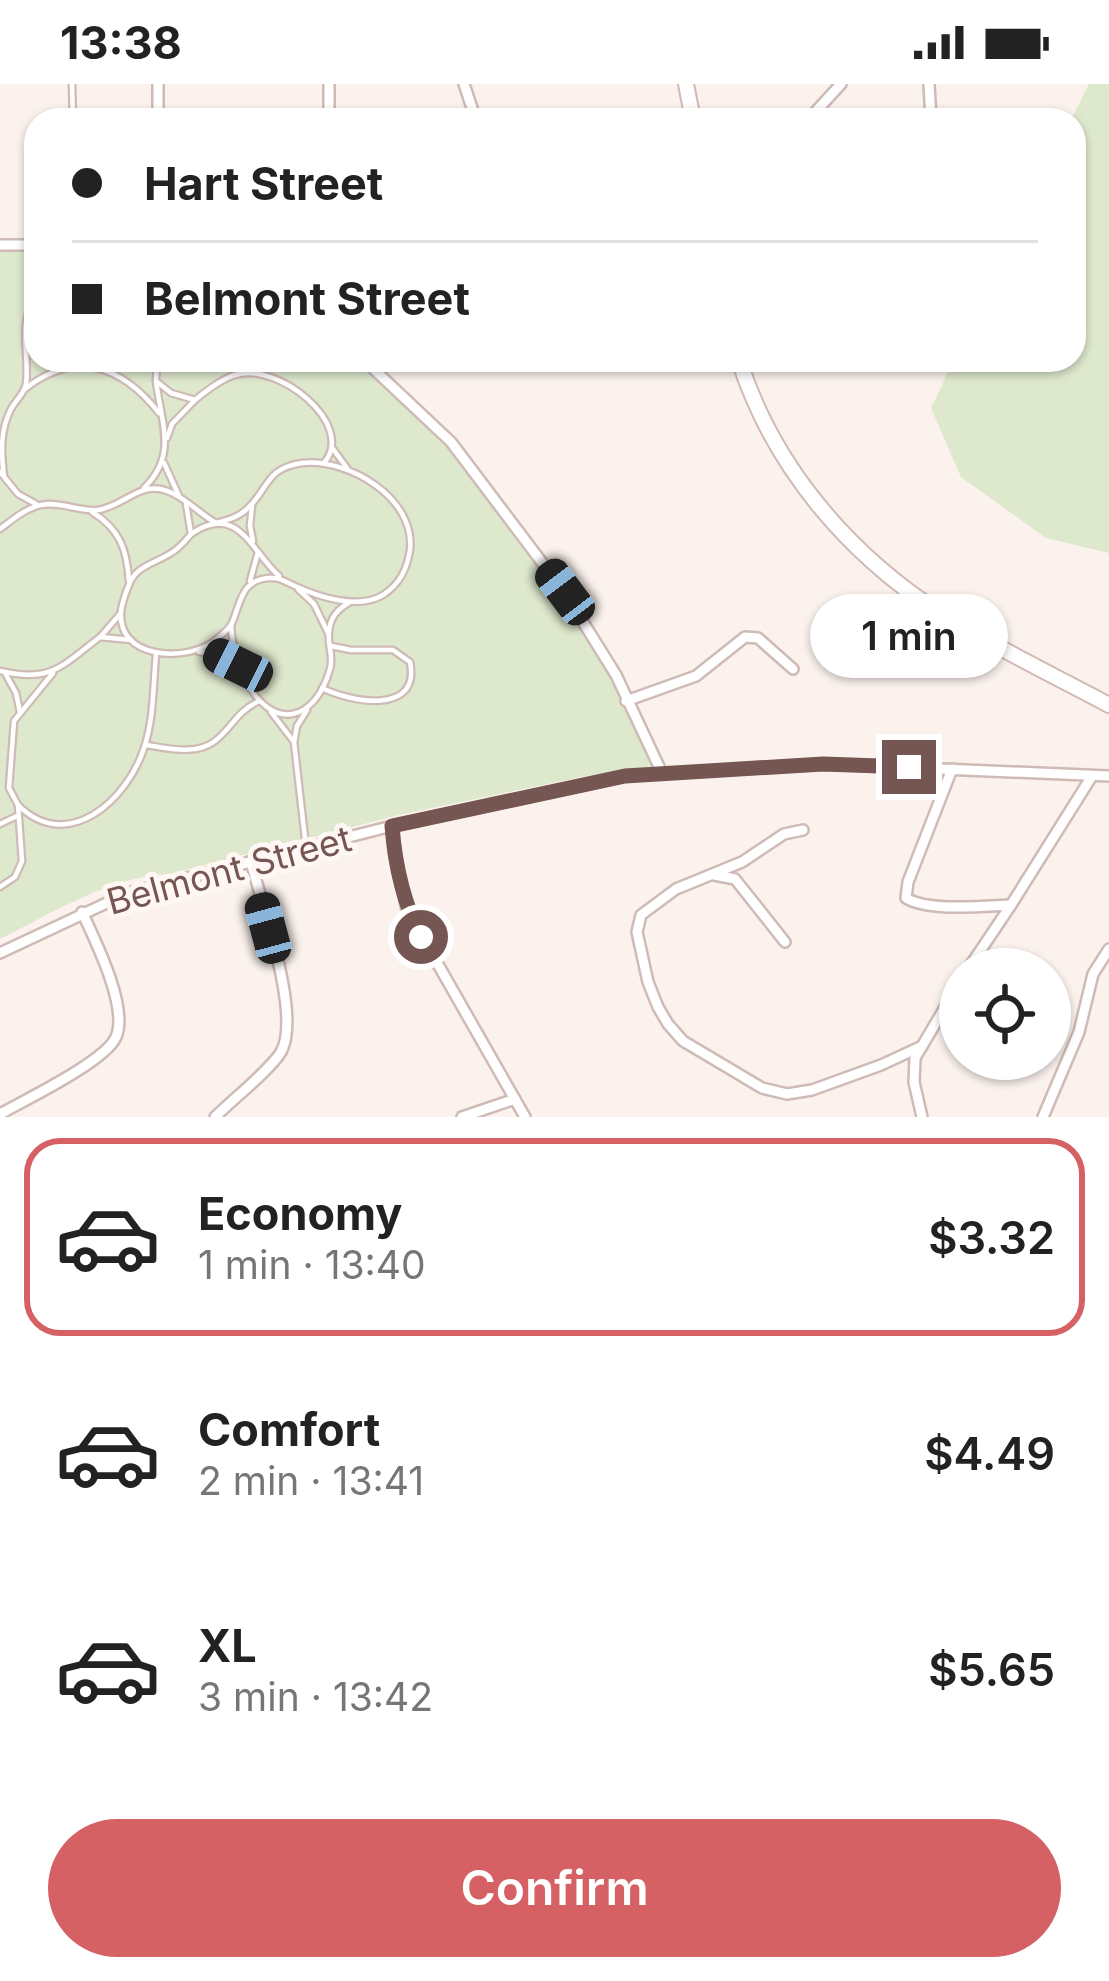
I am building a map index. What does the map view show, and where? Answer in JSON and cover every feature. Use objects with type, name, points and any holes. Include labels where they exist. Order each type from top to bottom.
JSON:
[{"type":"street","points":[[819,108],[841,84]]},
{"type":"street","points":[[377,372],[452,442],[565,592],[616,675],[662,773]]},
{"type":"street","points":[[744,372],[784,456],[853,544],[944,615],[1109,705]]},
{"type":"street","points":[[626,701],[696,676],[745,638],[758,638],[793,670]]},
{"type":"street","name":"Belmont Street","points":[[0,953],[128,893],[392,826],[603,780],[823,764],[1109,776]]},
{"type":"street","points":[[952,769],[906,898],[915,904],[1011,905]]},
{"type":"street","points":[[982,948],[1092,776]]},
{"type":"street","points":[[392,826],[407,910],[525,1117]]},
{"type":"street","points":[[803,830],[784,834],[742,862],[697,879],[641,915],[637,932],[658,1007],[682,1042],[762,1088],[787,1094],[880,1066],[920,1047]]},
{"type":"street","points":[[215,1117],[283,1048],[286,1004],[251,862]]},
{"type":"street","points":[[714,875],[735,879],[785,942]]},
{"type":"street","points":[[0,1114],[84,1066],[117,1037],[117,1008],[102,956],[82,912]]},
{"type":"street","points":[[1043,1117],[1079,1032],[1093,974],[1109,949]]},
{"type":"street","points":[[922,1117],[914,1058],[939,1016]]},
{"type":"street","points":[[462,1117],[515,1100]]},
{"type":"lane","points":[[26,372],[26,389]]},
{"type":"lane","points":[[53,372],[26,389],[9,412],[1,434],[2,474],[26,500],[96,510],[124,502],[160,470],[172,424],[194,400],[234,375],[274,376],[298,390],[322,418],[333,449],[350,471]]},
{"type":"lane","points":[[111,372],[130,381],[159,412]]},
{"type":"lane","points":[[155,372],[166,441]]},
{"type":"lane","points":[[156,381],[171,393],[194,400]]},
{"type":"lane","points":[[324,463],[333,449]]},
{"type":"lane","points":[[164,460],[186,504],[253,541]]},
{"type":"lane","points":[[294,586],[350,602],[373,599],[398,582],[408,563],[411,541],[405,519],[392,500],[350,471],[324,463],[294,464],[276,472],[252,505],[250,526],[258,552],[265,563],[314,604],[331,646],[330,669],[296,726],[294,742],[306,848]]},
{"type":"lane","points":[[143,488],[179,496]]},
{"type":"lane","points":[[0,529],[42,504]]},
{"type":"lane","points":[[186,504],[191,534]]},
{"type":"lane","points":[[129,581],[202,526],[238,517],[252,505]]},
{"type":"lane","points":[[87,509],[112,526],[121,540],[129,581],[121,613],[100,637],[53,673],[14,721],[9,788],[29,816],[63,826],[80,823],[122,790],[146,746],[156,654]]},
{"type":"lane","points":[[258,552],[255,570],[238,599],[232,643],[238,665],[260,701],[294,742]]},
{"type":"lane","points":[[247,587],[265,578],[282,578]]},
{"type":"lane","points":[[328,633],[335,612],[350,602]]},
{"type":"lane","points":[[121,613],[126,630],[146,650],[216,654],[238,665]]},
{"type":"lane","points":[[190,652],[210,644],[231,626]]},
{"type":"lane","points":[[100,637],[135,640]]},
{"type":"lane","points":[[322,688],[348,698],[383,702],[405,689],[412,676],[410,662],[393,650],[331,646]]},
{"type":"lane","points":[[2,671],[22,676],[53,673]]},
{"type":"lane","points":[[2,671],[16,693],[20,712]]},
{"type":"lane","points":[[146,746],[184,751],[209,745],[237,715],[260,701]]},
{"type":"lane","points":[[270,712],[284,715],[307,710]]},
{"type":"lane","points":[[0,772],[10,772]]},
{"type":"lane","points":[[0,887],[20,869],[17,805]]},
{"type":"lane","points":[[0,824],[17,816]]},
{"type":"green space","points":[[1089,84],[1109,84],[1109,553],[1046,538],[961,477],[931,408],[948,372],[1086,372],[1086,108],[1077,108]]},
{"type":"green space","points":[[0,252],[24,252],[24,372],[371,372],[447,444],[554,587],[597,653],[654,761],[653,766],[399,815],[126,881],[82,897],[0,939]]},
{"type":"route","points":[[421,937],[407,910],[392,826],[625,776],[823,764],[909,767]]}]
